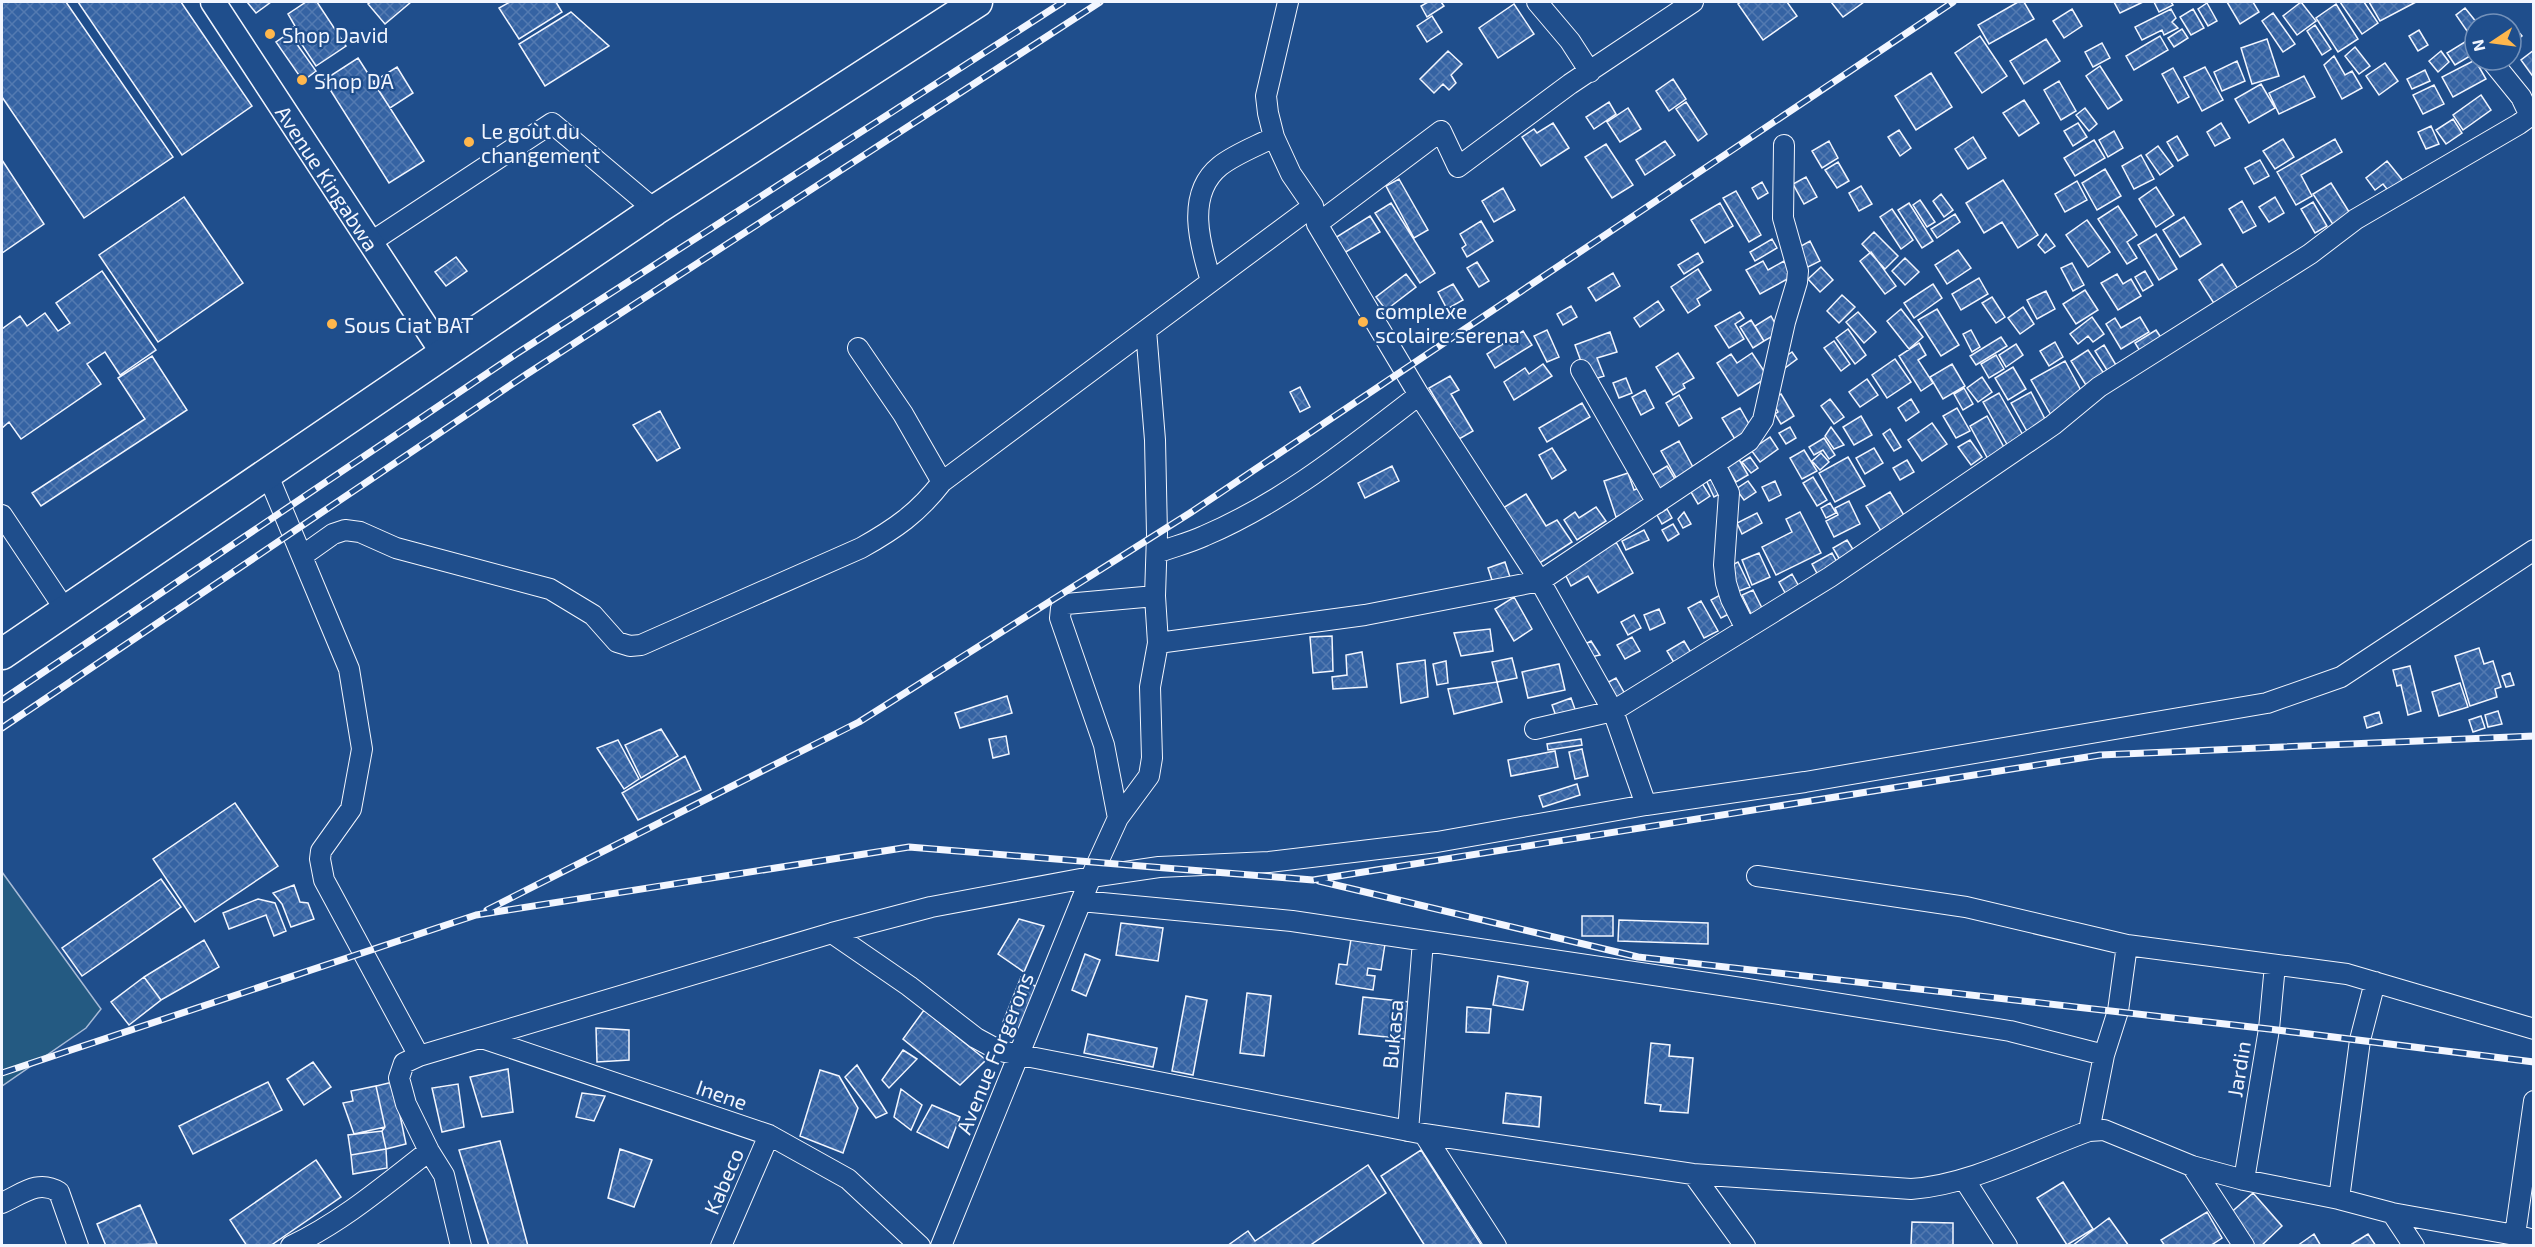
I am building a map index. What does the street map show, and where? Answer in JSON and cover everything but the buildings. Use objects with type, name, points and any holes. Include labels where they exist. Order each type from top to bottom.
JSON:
[{"type":"main road","points":[[2,654],[655,210],[977,2]]},
{"type":"street","name":"Avenue Kingabwa","points":[[213,2],[443,353]]},
{"type":"street","points":[[1287,2],[1266,96],[1274,137],[1291,174],[1419,395],[1540,581],[1613,711],[1646,805]]},
{"type":"street","points":[[1537,2],[1570,41],[1590,72]]},
{"type":"street","points":[[302,556],[333,534],[345,530],[360,532],[396,548],[550,589],[593,615],[617,642],[630,646],[642,645],[870,543],[904,522],[942,482],[1211,281],[1442,131],[1458,167],[1590,72],[1693,2]]},
{"type":"street","points":[[1535,729],[1613,711],[1830,577],[2053,425],[2099,387],[2310,254],[2356,219],[2532,115],[2521,97],[2500,72]]},
{"type":"street","points":[[371,242],[552,123],[655,210]]},
{"type":"street","points":[[1211,281],[1199,241],[1198,211],[1205,185],[1220,166],[1274,137]]},
{"type":"street","points":[[1158,643],[1365,615],[1540,581],[1749,441],[1763,420],[1785,322],[1797,282],[1798,271],[1783,218],[1784,145]]},
{"type":"street","name":"Avenue Forgerons","points":[[941,1245],[1091,877],[1118,818],[1149,776],[1152,758],[1150,687],[1158,643],[1155,596],[1155,440],[1146,330]]},
{"type":"street","points":[[858,348],[903,414],[942,482]]},
{"type":"street","points":[[1581,370],[1656,503]]},
{"type":"street","points":[[1156,553],[1204,537],[1290,491],[1419,395]]},
{"type":"street","points":[[1715,465],[1729,494],[1724,565],[1726,583],[1746,629]]},
{"type":"street","points":[[267,473],[349,669],[362,749],[351,809],[321,851],[320,859],[324,880],[362,953],[400,1017],[418,1056]]},
{"type":"street","points":[[2,515],[66,611]]},
{"type":"street","points":[[461,1245],[444,1175],[429,1151],[406,1104],[399,1078],[404,1063],[418,1056],[832,933],[931,907],[1091,877],[1159,867],[1269,862],[1437,842],[1646,805],[1805,782],[2267,703],[2341,677],[2534,550]]},
{"type":"street","points":[[1118,818],[1104,745],[1060,618],[1061,608],[1066,604],[1155,596]]},
{"type":"street","points":[[1757,876],[1966,907],[2127,945],[2347,974],[2534,1029]]},
{"type":"street","points":[[1081,901],[1292,921],[1741,988],[2010,1031],[2104,1055]]},
{"type":"street","points":[[832,933],[909,986],[976,1038],[1000,1051],[1416,1132],[1693,1174],[1911,1189],[1934,1188],[1964,1179],[2090,1131],[2104,1130],[2192,1166],[2392,1213],[2524,1238],[2534,1101]]},
{"type":"street","name":"Bukasa","points":[[1416,1132],[1424,942]]},
{"type":"street","points":[[2090,1131],[2104,1055],[2118,1011],[2127,945]]},
{"type":"street","name":"Jardin","points":[[2244,1179],[2269,1029],[2275,965]]},
{"type":"street","points":[[2339,1199],[2360,1040],[2375,982]]},
{"type":"street","name":"Inene","points":[[482,1038],[769,1135],[848,1179],[920,1245]]},
{"type":"street","points":[[1416,1132],[1496,1245]]},
{"type":"street","name":"Kabeco","points":[[721,1245],[769,1135]]},
{"type":"street","points":[[291,1245],[315,1235],[367,1199],[429,1151]]},
{"type":"street","points":[[2192,1166],[2244,1245]]},
{"type":"street","points":[[1693,1174],[1745,1245]]},
{"type":"street","points":[[1964,1179],[2007,1245]]},
{"type":"street","points":[[2,1203],[41,1185],[52,1187],[59,1192],[78,1245]]},
{"type":"street","points":[[2392,1213],[2414,1245]]},
{"type":"shaded area","points":[[2,872],[101,1009],[86,1028],[2,1086]]},
{"type":"railway","points":[[2,700],[516,354],[1063,2]]},
{"type":"railway","points":[[2,728],[527,374],[1100,2]]},
{"type":"railway","points":[[487,910],[859,722],[1190,513],[1953,2]]},
{"type":"railway","points":[[2,1073],[476,915],[909,847],[1313,880],[2100,755],[2534,736]]},
{"type":"railway","points":[[1319,881],[1638,957],[2269,1029],[2534,1062]]},
{"type":"place","name":"Shop David","points":[[270,34]]},
{"type":"place","name":"Shop DA","points":[[302,80]]},
{"type":"place","name":"Le goùt du changement","points":[[469,142]]},
{"type":"place","name":"complexe scolaire serena","points":[[1363,322]]},
{"type":"place","name":"Sous Ciat BAT","points":[[332,324]]}]
